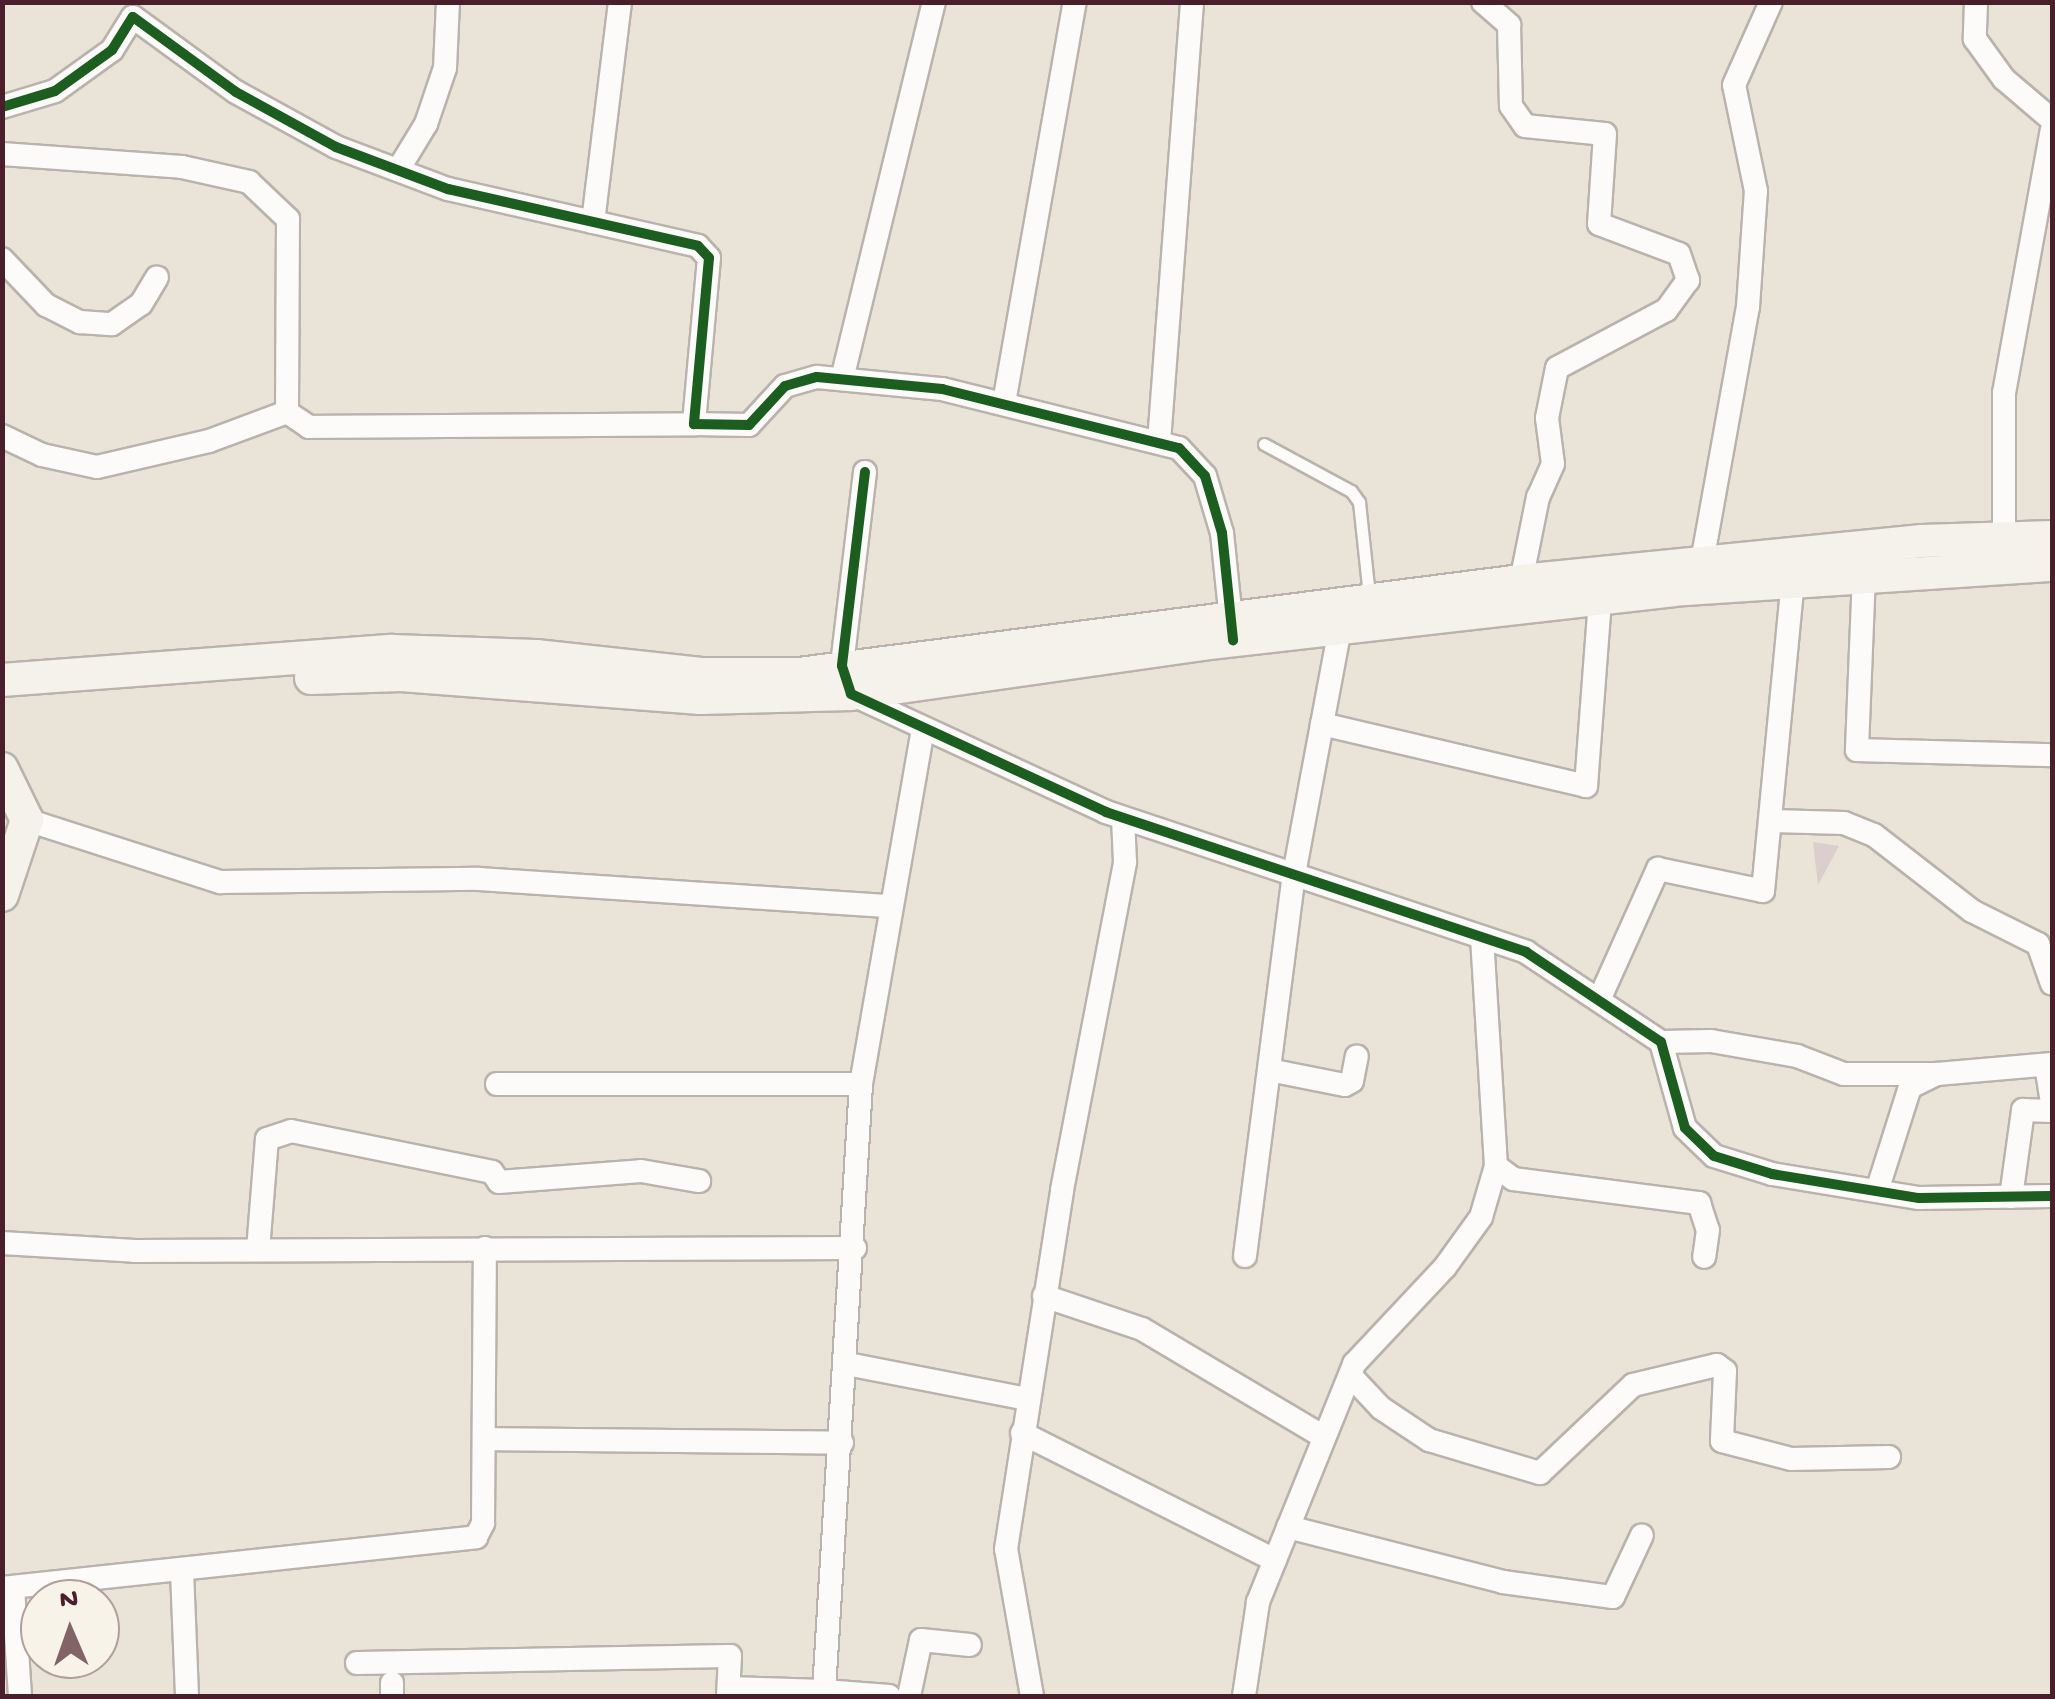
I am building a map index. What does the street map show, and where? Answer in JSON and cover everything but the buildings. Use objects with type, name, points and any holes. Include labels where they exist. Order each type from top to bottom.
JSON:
[{"type":"main road","points":[[1232,628],[1340,628],[1600,598],[1864,574],[2052,537]]},
{"type":"main road","points":[[2,702],[401,675],[700,698],[1232,628],[1368,600],[1702,562],[2004,549],[2052,565]]},
{"type":"main road","points":[[2,680],[392,650],[536,656],[701,674],[798,674],[846,680]]},
{"type":"main road","points":[[2,769],[27,820],[2,895]]},
{"type":"street","points":[[398,170],[426,124],[445,68],[448,2]]},
{"type":"street","points":[[594,222],[620,2]]},
{"type":"street","points":[[842,380],[934,2]]},
{"type":"street","points":[[1004,403],[1075,2]]},
{"type":"street","points":[[1159,442],[1192,2]]},
{"type":"street","points":[[1483,2],[1510,24],[1511,106],[1526,126],[1605,134],[1599,224],[1679,254],[1688,280],[1666,310],[1557,368],[1547,418],[1553,464],[1538,497],[1521,581]]},
{"type":"street","points":[[1702,562],[1748,307],[1756,191],[1734,85],[1772,2]]},
{"type":"street","points":[[1976,2],[1975,39],[2004,78],[2052,120]]},
{"type":"street","points":[[2,107],[54,91],[112,50],[133,17],[236,92],[336,148],[398,170],[698,246],[709,258],[694,424]]},
{"type":"street","points":[[2004,549],[2004,392],[2052,130]]},
{"type":"street","points":[[2,154],[182,167],[249,182],[288,219],[287,412]]},
{"type":"street","points":[[2,259],[46,305],[80,322],[112,324],[141,304],[157,278]]},
{"type":"street","points":[[287,412],[309,427],[749,426],[785,386],[817,377],[1004,403],[1179,448],[1205,476],[1222,532],[1232,628]]},
{"type":"street","points":[[2,436],[42,455],[97,467],[209,442],[287,412]]},
{"type":"street","points":[[866,472],[846,680],[923,730],[1123,818],[1526,952],[1662,1042],[1711,1041],[1796,1056],[1844,1074],[1936,1074],[2050,1064],[2052,1107],[2024,1110],[2011,1197]]},
{"type":"street","points":[[1864,574],[1857,750],[2052,755]]},
{"type":"street","points":[[1598,1000],[1658,868],[1763,891],[1793,580]]},
{"type":"street","points":[[1322,724],[1586,786],[1600,598]]},
{"type":"street","points":[[1244,1256],[1294,874],[1340,628]]},
{"type":"street","points":[[824,1691],[855,1248],[861,1084],[923,730]]},
{"type":"street","points":[[1032,1696],[1006,1549],[1044,1296],[1125,862],[1123,818]]},
{"type":"street","points":[[27,820],[220,882],[479,879],[890,906]]},
{"type":"street","points":[[1772,820],[1844,822],[1874,835],[1972,911],[2038,944],[2052,984]]},
{"type":"street","points":[[1244,1696],[1258,1602],[1350,1375],[1481,1217],[1496,1166],[1482,938]]},
{"type":"street","points":[[1662,1042],[1685,1128],[1714,1156],[1772,1174],[1919,1198],[2052,1196]]},
{"type":"street","points":[[1269,1070],[1345,1086],[1352,1081],[1357,1056]]},
{"type":"street","points":[[1877,1191],[1910,1087],[1936,1074]]},
{"type":"street","points":[[496,1084],[861,1084]]},
{"type":"street","points":[[258,1250],[267,1138],[292,1131],[492,1172],[499,1182],[640,1171],[699,1181]]},
{"type":"street","points":[[1496,1166],[1514,1178],[1699,1203],[1708,1230],[1704,1257]]},
{"type":"street","points":[[2,1243],[258,1250],[855,1248]]},
{"type":"street","points":[[20,1696],[8,1588],[476,1538],[483,1523],[486,1439],[485,1248]]},
{"type":"street","points":[[1044,1296],[1142,1329],[1324,1437]]},
{"type":"street","points":[[847,1364],[1028,1398]]},
{"type":"street","points":[[1350,1375],[1380,1408],[1429,1440],[1540,1473],[1633,1384],[1716,1365],[1725,1371],[1722,1441],[1790,1459],[1889,1457]]},
{"type":"street","points":[[1022,1433],[1275,1560]]},
{"type":"street","points":[[486,1439],[842,1443]]},
{"type":"street","points":[[1288,1527],[1503,1582],[1613,1597],[1642,1534]]},
{"type":"street","points":[[182,1572],[188,1696]]},
{"type":"street","points":[[909,1696],[921,1640],[970,1645]]},
{"type":"street","points":[[357,1663],[730,1656],[729,1692],[824,1691],[889,1696]]},
{"type":"lane","points":[[1264,444],[1351,490],[1359,502],[1368,600]]},
{"type":"cycle path","points":[[2,107],[55,91],[112,50],[133,17],[236,92],[336,147],[448,189],[698,246],[709,258],[694,424],[749,425],[785,386],[817,377],[942,389],[1179,448],[1205,476],[1222,533],[1233,640]]},
{"type":"cycle path","points":[[865,472],[842,666],[851,694],[1106,812],[1526,952],[1661,1042],[1685,1128],[1714,1156],[1772,1174],[1919,1198],[2052,1196]]}]
